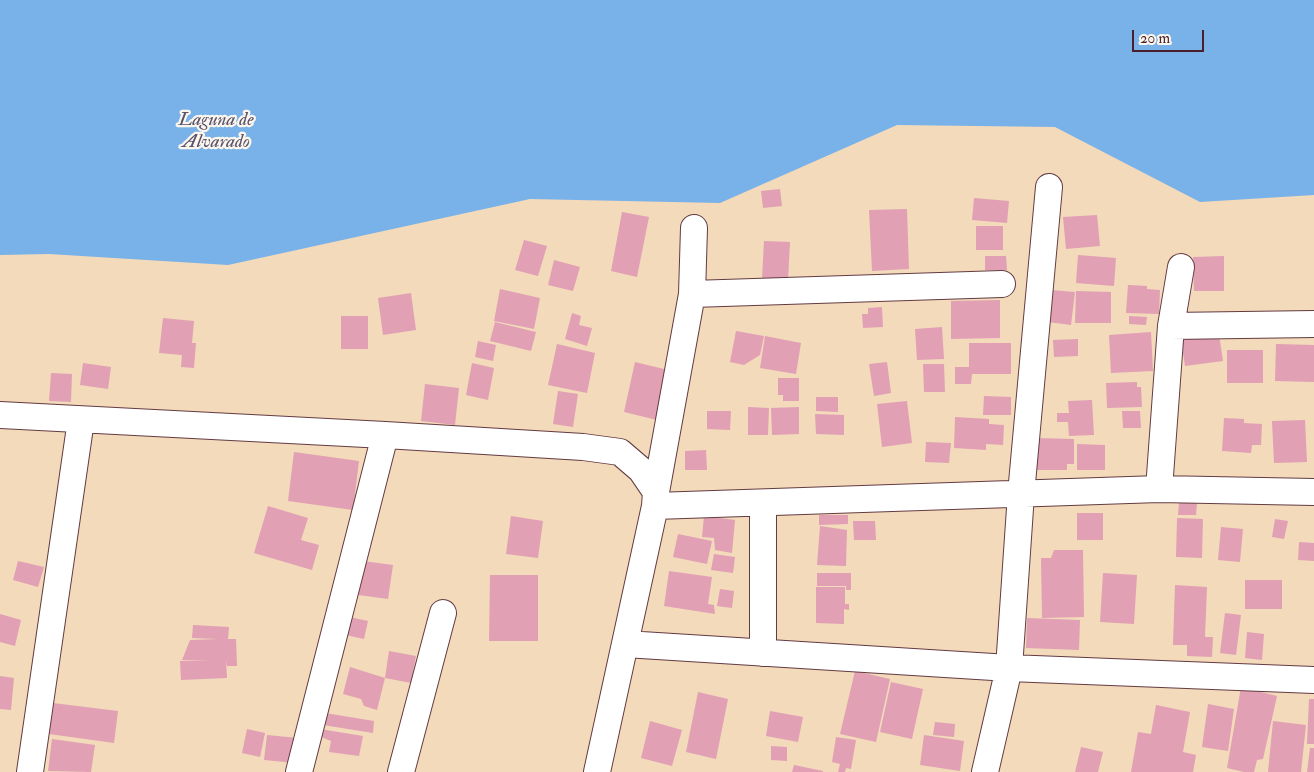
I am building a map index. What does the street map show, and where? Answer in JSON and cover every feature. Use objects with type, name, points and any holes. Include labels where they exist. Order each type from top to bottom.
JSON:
[{"type":"street","points":[[985,772],[1009,668],[1021,494],[1049,187]]},
{"type":"street","points":[[597,772],[656,499],[692,294],[694,228]]},
{"type":"street","points":[[1159,489],[1171,326],[1181,267]]},
{"type":"street","points":[[692,294],[1002,284]]},
{"type":"street","points":[[1171,326],[1314,324]]},
{"type":"street","points":[[0,415],[385,434],[583,447],[620,452],[641,470],[656,499]]},
{"type":"street","points":[[30,772],[81,420]]},
{"type":"street","points":[[299,772],[385,434]]},
{"type":"street","points":[[656,499],[763,503],[1159,489],[1314,492]]},
{"type":"street","points":[[763,503],[763,653]]},
{"type":"street","points":[[401,772],[443,613]]},
{"type":"street","points":[[625,644],[1009,668],[1314,680]]},
{"type":"water","name":"Laguna de Alvarado","points":[[0,0],[1314,0],[1314,195],[1200,202],[1055,127],[897,125],[720,203],[530,199],[228,265],[49,254],[0,255]]},
{"type":"building","points":[[780,189],[782,206],[763,208],[761,191]]},
{"type":"building","points":[[974,198],[1009,201],[1007,223],[972,220]]},
{"type":"building","points":[[907,209],[909,269],[872,271],[869,210]]},
{"type":"building","points":[[622,212],[649,217],[637,277],[611,271]]},
{"type":"building","points":[[1097,215],[1100,246],[1066,249],[1063,217]]},
{"type":"building","points":[[976,226],[1003,226],[1003,250],[976,250]]},
{"type":"building","points":[[524,240],[547,246],[538,276],[515,270]]},
{"type":"building","points":[[764,241],[790,242],[788,280],[762,279]]},
{"type":"building","points":[[1078,255],[1116,258],[1114,286],[1076,283]]},
{"type":"building","points":[[985,256],[1006,256],[1007,270],[985,270]]},
{"type":"building","points":[[1224,256],[1224,291],[1194,291],[1193,257]]},
{"type":"building","points":[[554,260],[580,267],[573,291],[548,285]]},
{"type":"building","points":[[1128,285],[1147,286],[1147,289],[1160,290],[1159,314],[1126,313]]},
{"type":"building","points":[[500,289],[540,298],[534,329],[494,321]]},
{"type":"building","points":[[1051,290],[1075,292],[1071,325],[1048,322]]},
{"type":"building","points":[[1076,291],[1111,292],[1111,323],[1075,323]]},
{"type":"building","points":[[411,293],[416,330],[383,335],[378,298]]},
{"type":"building","points":[[1000,300],[1000,338],[951,339],[951,301]]},
{"type":"building","points":[[882,307],[883,327],[863,328],[862,314],[868,314],[868,308]]},
{"type":"building","points":[[572,313],[581,316],[579,325],[592,328],[587,346],[565,339]]},
{"type":"building","points":[[341,316],[368,316],[368,349],[341,349]]},
{"type":"building","points":[[1129,316],[1147,317],[1146,325],[1129,324]]},
{"type":"building","points":[[163,318],[194,321],[192,343],[196,343],[194,368],[181,367],[182,355],[159,353]]},
{"type":"building","points":[[495,322],[536,332],[531,351],[490,341]]},
{"type":"building","points":[[942,327],[944,359],[917,360],[915,329]]},
{"type":"building","points":[[1218,328],[1223,361],[1185,366],[1180,333]]},
{"type":"building","points":[[736,331],[764,336],[760,355],[744,365],[730,362]]},
{"type":"building","points":[[1151,332],[1153,371],[1111,373],[1109,335]]},
{"type":"building","points":[[765,336],[801,343],[796,374],[760,368]]},
{"type":"building","points":[[1078,339],[1078,356],[1054,357],[1053,340]]},
{"type":"building","points":[[478,341],[496,345],[493,361],[475,357]]},
{"type":"building","points":[[969,343],[1011,343],[1011,374],[972,374],[971,384],[955,384],[955,367],[969,367]]},
{"type":"building","points":[[557,344],[595,353],[587,393],[548,385]]},
{"type":"building","points":[[1276,344],[1314,345],[1314,382],[1275,381]]},
{"type":"building","points":[[1227,350],[1263,350],[1263,383],[1227,383]]},
{"type":"building","points":[[635,362],[668,370],[657,420],[624,412]]},
{"type":"building","points":[[887,362],[891,393],[874,396],[869,364]]},
{"type":"building","points":[[83,363],[111,367],[108,389],[80,385]]},
{"type":"building","points":[[472,363],[494,368],[488,400],[466,395]]},
{"type":"building","points":[[923,364],[944,364],[945,392],[924,392]]},
{"type":"building","points":[[51,373],[72,374],[71,402],[49,401]]},
{"type":"building","points":[[778,378],[799,378],[799,401],[783,401],[783,395],[778,395]]},
{"type":"building","points":[[1137,382],[1137,387],[1141,387],[1142,407],[1107,408],[1106,383]]},
{"type":"building","points":[[425,384],[459,388],[455,425],[421,421]]},
{"type":"building","points":[[558,391],[578,394],[573,427],[553,424]]},
{"type":"building","points":[[984,396],[1011,397],[1011,415],[983,415]]},
{"type":"building","points":[[816,397],[838,397],[838,412],[816,411]]},
{"type":"building","points":[[1092,400],[1094,435],[1069,436],[1068,422],[1057,422],[1057,413],[1069,413],[1068,401]]},
{"type":"building","points":[[907,401],[912,443],[882,447],[877,404]]},
{"type":"building","points":[[748,407],[769,408],[768,435],[748,435]]},
{"type":"building","points":[[799,407],[799,434],[772,435],[771,408]]},
{"type":"building","points":[[707,411],[731,411],[730,430],[707,429]]},
{"type":"building","points":[[1122,411],[1140,411],[1141,428],[1123,428]]},
{"type":"building","points":[[815,414],[844,415],[844,435],[816,434]]},
{"type":"building","points":[[955,417],[989,419],[989,424],[1004,425],[1003,445],[986,444],[986,450],[954,448]]},
{"type":"building","points":[[1224,418],[1244,419],[1244,423],[1262,424],[1261,445],[1252,445],[1251,453],[1222,451]]},
{"type":"building","points":[[1305,420],[1307,462],[1274,463],[1272,421]]},
{"type":"building","points":[[1035,438],[1074,439],[1074,464],[1067,464],[1067,470],[1035,470]]},
{"type":"building","points":[[926,442],[951,443],[949,463],[925,462]]},
{"type":"building","points":[[1077,444],[1105,445],[1105,470],[1077,470]]},
{"type":"building","points":[[706,450],[707,470],[685,470],[685,451]]},
{"type":"building","points":[[294,452],[359,461],[353,510],[288,501]]},
{"type":"building","points":[[1179,503],[1197,503],[1196,515],[1178,515]]},
{"type":"building","points":[[268,506],[308,518],[301,540],[319,545],[312,570],[254,553]]},
{"type":"building","points":[[1077,513],[1103,513],[1103,540],[1077,540]]},
{"type":"building","points":[[819,515],[848,515],[848,524],[819,525]]},
{"type":"building","points":[[511,516],[543,521],[538,558],[506,554]]},
{"type":"building","points":[[704,516],[735,520],[732,553],[715,550],[714,538],[702,537]]},
{"type":"building","points":[[1177,518],[1203,519],[1202,558],[1176,557]]},
{"type":"building","points":[[1275,519],[1288,521],[1284,539],[1272,537]]},
{"type":"building","points":[[853,521],[875,521],[876,540],[854,540]]},
{"type":"building","points":[[820,526],[847,530],[846,566],[817,565]]},
{"type":"building","points":[[1221,527],[1243,529],[1240,562],[1218,560]]},
{"type":"building","points":[[678,534],[712,541],[707,564],[673,557]]},
{"type":"building","points":[[1299,542],[1314,543],[1314,561],[1298,560]]},
{"type":"building","points":[[1054,550],[1083,550],[1084,617],[1042,618],[1041,558],[1051,558]]},
{"type":"building","points":[[714,554],[735,557],[733,573],[711,570]]},
{"type":"building","points":[[18,561],[44,567],[38,587],[13,580]]},
{"type":"building","points":[[363,561],[393,565],[388,599],[358,595]]},
{"type":"building","points":[[669,571],[712,577],[708,604],[714,605],[715,614],[664,606]]},
{"type":"building","points":[[817,573],[851,573],[851,590],[846,590],[846,586],[817,586]]},
{"type":"building","points":[[1103,573],[1137,575],[1134,624],[1100,622]]},
{"type":"building","points":[[490,575],[538,575],[538,641],[489,641]]},
{"type":"building","points":[[1245,580],[1282,580],[1282,609],[1245,609]]},
{"type":"building","points":[[1175,585],[1207,587],[1205,637],[1213,637],[1212,657],[1187,656],[1187,645],[1173,645]]},
{"type":"building","points":[[816,587],[845,587],[845,604],[849,604],[849,610],[844,609],[844,624],[816,623]]},
{"type":"building","points":[[720,589],[734,591],[732,608],[717,606]]},
{"type":"building","points":[[1225,613],[1241,615],[1236,655],[1220,653]]},
{"type":"building","points":[[0,614],[21,620],[15,646],[0,642]]},
{"type":"building","points":[[340,615],[368,621],[364,639],[336,633]]},
{"type":"building","points":[[1027,618],[1080,620],[1079,650],[1026,648]]},
{"type":"building","points":[[193,625],[229,627],[228,639],[236,639],[237,666],[227,666],[226,660],[227,678],[181,680],[180,661],[211,660],[182,660],[190,640],[218,639],[192,638]]},
{"type":"building","points":[[1247,632],[1264,634],[1262,660],[1245,658]]},
{"type":"building","points":[[389,651],[416,656],[411,683],[385,678]]},
{"type":"building","points":[[350,667],[385,678],[377,710],[364,706],[361,699],[343,694]]},
{"type":"building","points":[[855,671],[890,679],[876,742],[840,734]]},
{"type":"building","points":[[0,676],[14,678],[11,710],[0,709]]},
{"type":"building","points":[[891,682],[923,689],[912,739],[880,732]]},
{"type":"building","points":[[1241,687],[1277,696],[1263,759],[1257,760],[1254,772],[1227,768]]},
{"type":"building","points":[[698,692],[728,699],[716,759],[686,752]]},
{"type":"building","points":[[1309,699],[1314,699],[1314,744],[1307,744]]},
{"type":"building","points":[[53,703],[118,711],[114,743],[49,734]]},
{"type":"building","points":[[1208,704],[1234,709],[1228,751],[1202,747]]},
{"type":"building","points":[[1156,705],[1190,712],[1183,752],[1196,755],[1193,772],[1131,772],[1138,732],[1151,734]]},
{"type":"building","points":[[770,711],[803,717],[798,742],[766,736]]},
{"type":"building","points":[[325,713],[374,721],[373,733],[323,725]]},
{"type":"building","points":[[650,721],[682,730],[672,766],[641,758]]},
{"type":"building","points":[[1273,721],[1306,725],[1301,772],[1268,772]]},
{"type":"building","points":[[935,722],[955,724],[954,737],[933,735]]},
{"type":"building","points":[[247,729],[265,733],[260,757],[242,753]]},
{"type":"building","points":[[320,729],[363,736],[359,756],[329,752],[331,741],[319,736]]},
{"type":"building","points":[[267,735],[298,738],[295,763],[264,760]]},
{"type":"building","points":[[924,735],[964,741],[960,771],[920,765]]},
{"type":"building","points":[[836,737],[856,740],[851,769],[846,768],[845,772],[838,772],[840,764],[832,762]]},
{"type":"building","points":[[52,739],[95,745],[91,772],[48,771]]},
{"type":"building","points":[[771,746],[787,747],[787,761],[771,760]]},
{"type":"building","points":[[1081,747],[1103,752],[1098,772],[1075,772]]},
{"type":"building","points":[[1310,748],[1314,748],[1314,772],[1307,772]]},
{"type":"building","points":[[794,765],[823,771],[823,772],[792,772]]}]
